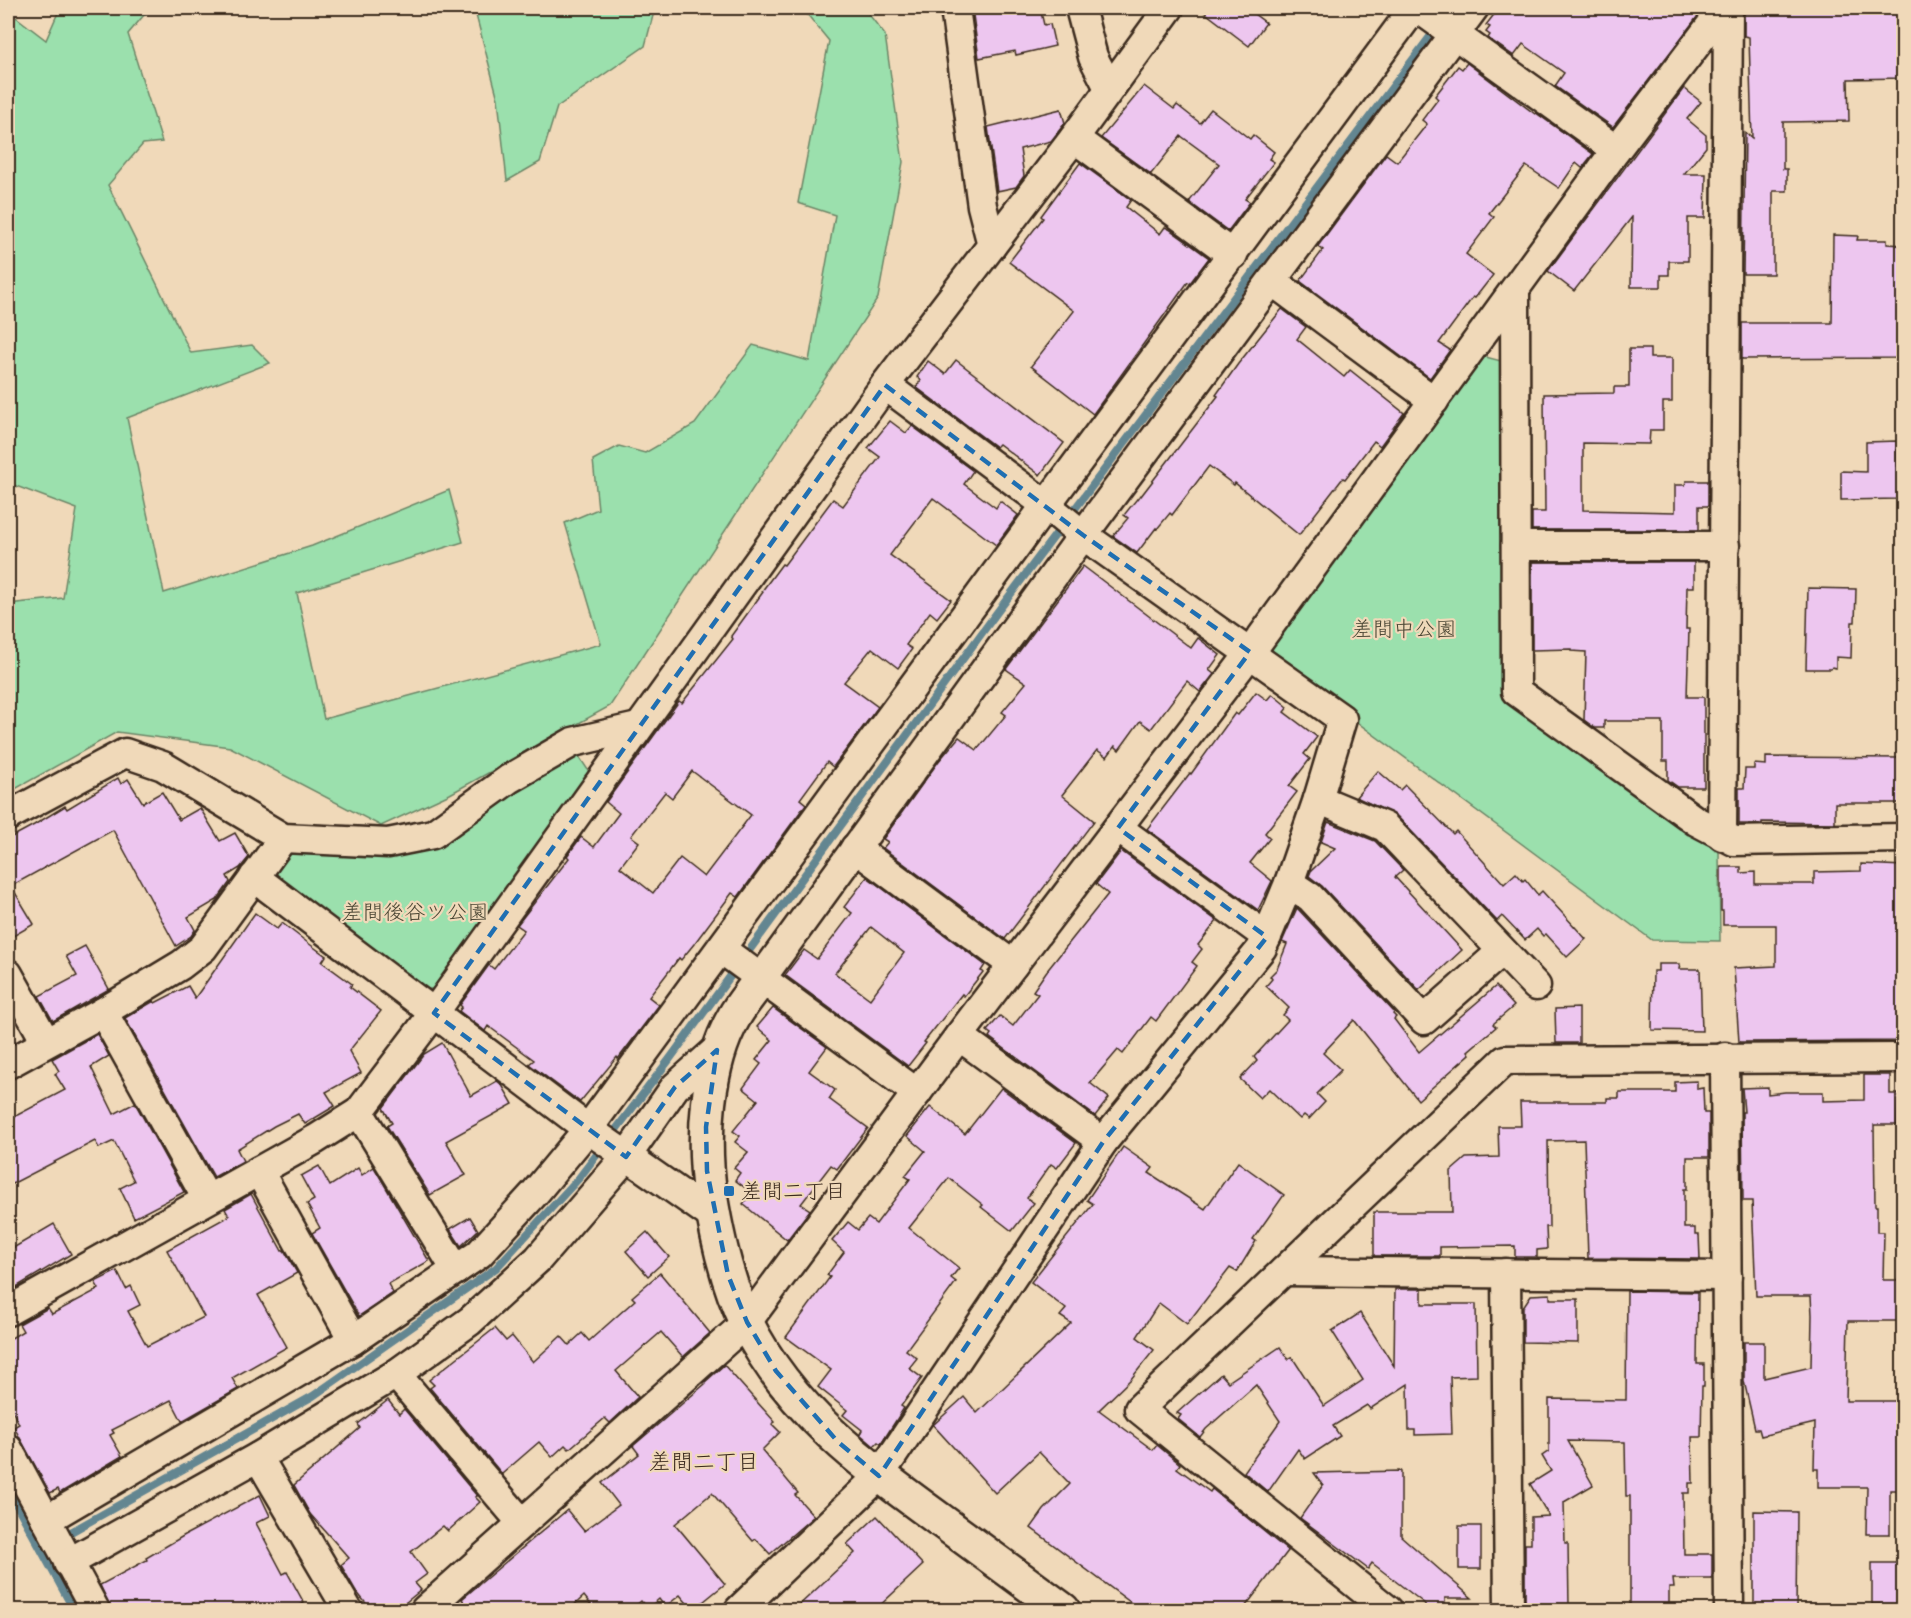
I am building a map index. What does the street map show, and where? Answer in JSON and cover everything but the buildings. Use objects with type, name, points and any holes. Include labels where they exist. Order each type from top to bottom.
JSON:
[{"type":"street","points":[[955,8],[982,206],[992,245]]},
{"type":"street","points":[[1080,8],[1093,57],[1109,88]]},
{"type":"street","points":[[8,1311],[316,1139],[359,1112],[434,1013],[885,386],[1074,138],[1169,8]]},
{"type":"street","points":[[46,1520],[353,1340],[479,1254],[534,1194],[588,1129],[1046,505],[1416,8],[1616,150]]},
{"type":"street","points":[[1063,1611],[879,1476],[838,1442],[776,1371],[747,1322],[728,1275],[714,1217],[706,1171],[706,1127],[714,1075],[722,1045],[734,1017],[760,980],[1083,535],[1474,8]]},
{"type":"street","points":[[425,1611],[747,1322],[959,1036],[1250,652],[1616,150],[1726,8]]},
{"type":"street","points":[[1722,836],[1726,8]]},
{"type":"street","points":[[1074,138],[1233,255]]},
{"type":"street","points":[[1272,281],[1434,401]]},
{"type":"street","points":[[1515,290],[1516,691],[1696,821],[1734,841],[1904,838]]},
{"type":"street","points":[[739,1611],[879,1476],[1103,1142],[1262,948],[1289,883],[1318,799],[1341,719],[1083,535],[885,386]]},
{"type":"street","points":[[1516,546],[1725,546]]},
{"type":"street","points":[[8,816],[125,753],[164,766],[283,838],[388,843],[433,834],[509,779],[573,742],[638,727]]},
{"type":"street","points":[[1318,799],[1385,827],[1536,986]]},
{"type":"street","points":[[1118,828],[1267,938]]},
{"type":"street","points":[[8,1064],[103,1012],[181,965],[203,948],[283,838]]},
{"type":"street","points":[[855,848],[1013,965]]},
{"type":"street","points":[[254,877],[588,1129],[714,1217]]},
{"type":"street","points":[[1289,883],[1310,897],[1425,1020],[1502,951]]},
{"type":"street","points":[[721,949],[916,1094]]},
{"type":"street","points":[[8,974],[46,1042]]},
{"type":"street","points":[[103,1012],[207,1199]]},
{"type":"street","points":[[959,1036],[1103,1142]]},
{"type":"street","points":[[68,1563],[258,1457],[396,1374],[470,1322],[538,1259],[626,1157],[675,1087],[722,1045]]},
{"type":"street","points":[[1725,1057],[1729,1611]]},
{"type":"street","points":[[1388,1611],[1140,1409],[1504,1060],[1725,1057],[1904,1058]]},
{"type":"street","points":[[359,1112],[456,1270]]},
{"type":"street","points":[[259,1171],[353,1340]]},
{"type":"street","points":[[1284,1271],[1726,1276]]},
{"type":"street","points":[[1506,1273],[1509,1611]]},
{"type":"street","points":[[396,1374],[522,1523]]},
{"type":"street","points":[[8,1449],[95,1611]]},
{"type":"street","points":[[258,1457],[348,1611]]},
{"type":"highlighted area","points":[[885,385],[1083,535],[1250,652],[1118,828],[1267,937],[1103,1142],[879,1476],[838,1442],[776,1371],[747,1322],[728,1275],[707,1171],[706,1127],[717,1050],[675,1087],[626,1157],[434,1013]]},
{"type":"green space","points":[[60,8],[150,8],[128,34],[162,142],[143,144],[108,185],[191,353],[252,345],[270,363],[127,418],[164,593],[312,546],[449,490],[463,542],[297,593],[324,719],[601,644],[565,523],[598,509],[593,460],[619,446],[645,453],[695,424],[753,345],[809,361],[835,215],[798,203],[829,41],[802,8],[864,8],[885,35],[903,162],[878,298],[610,706],[450,794],[381,826],[230,747],[117,732],[8,793],[8,604],[63,598],[77,509],[8,483],[8,11],[46,40]]},
{"type":"green space","points":[[472,8],[655,8],[645,46],[557,107],[540,162],[507,181],[498,99],[476,15]]},
{"type":"green space","name":"差間中公園","points":[[1478,355],[1505,362],[1507,697],[1719,851],[1720,941],[1652,940],[1274,661],[1270,639]]},
{"type":"green space","name":"差間後谷ツ公園","points":[[576,752],[592,776],[439,989],[411,989],[272,885],[271,869],[284,848],[370,854],[511,789]]},
{"type":"waterway","points":[[1443,19],[1451,8]]},
{"type":"waterway","points":[[62,1537],[313,1396],[496,1268],[579,1178],[669,1060],[998,611],[1436,29]]},
{"type":"waterway","points":[[8,1489],[74,1610]]},
{"type":"place","name":"差間二丁目","points":[[729,1191]]},
{"type":"district","name":"差間二丁目","points":[[704,1461]]}]
